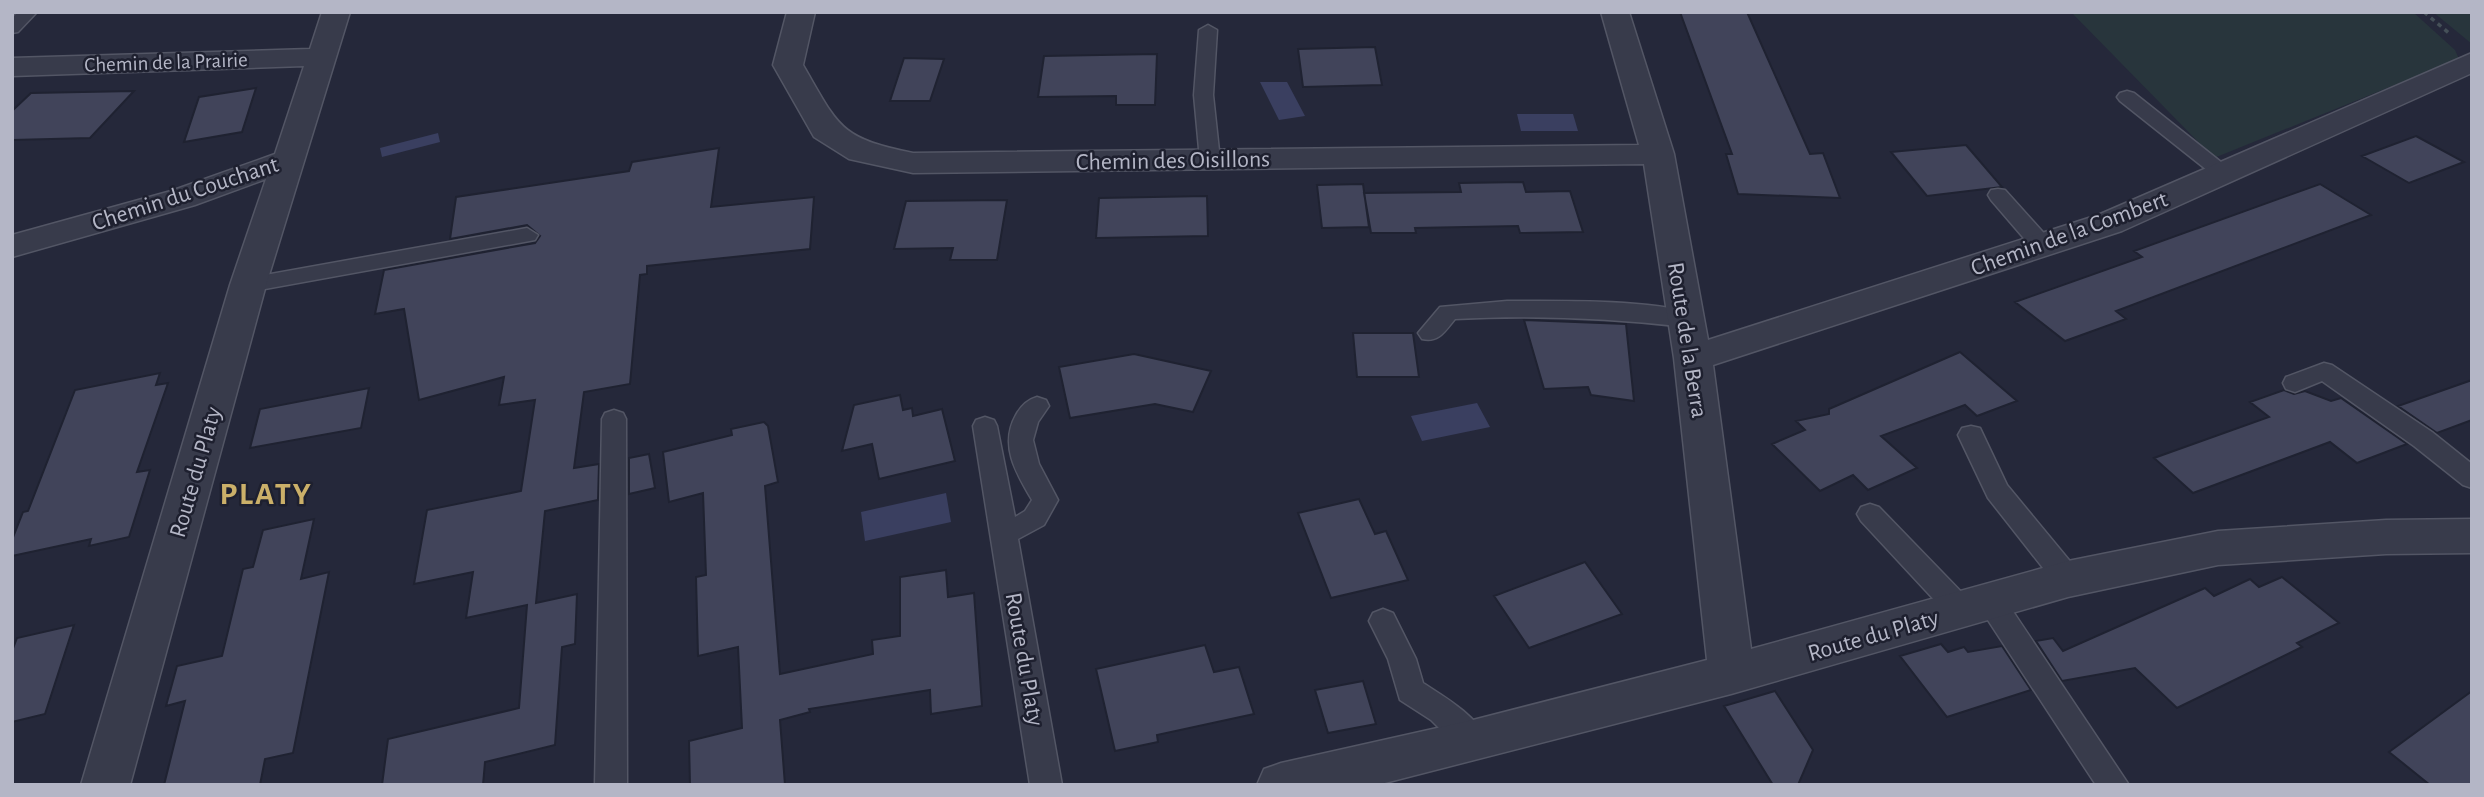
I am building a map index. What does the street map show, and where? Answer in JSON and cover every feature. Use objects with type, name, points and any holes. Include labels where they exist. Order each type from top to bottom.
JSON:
[{"type":"street","name":"Chemin du Couchant","points":[[12,246],[183,198],[289,160],[320,57],[337,12]]},
{"type":"street","name":"Chemin des Oisillons","points":[[801,12],[788,65],[825,130],[860,152],[913,163],[1658,154]]},
{"type":"street","name":"Route de la Berra","points":[[1615,12],[1658,154],[1693,358],[1731,674]]},
{"type":"street","name":"Chemin de la Prairie","points":[[12,67],[320,57]]},
{"type":"street","name":"Chemin de la Combert","points":[[1693,358],[2110,223],[2472,62]]},
{"type":"street","name":"Route du Platy","points":[[105,785],[248,285],[289,160]]},
{"type":"street","name":"Route du Platy","points":[[1281,785],[1473,741],[1731,674],[2068,579],[2218,548],[2386,537],[2472,536]]},
{"type":"lane","points":[[12,28],[28,12]]},
{"type":"lane","points":[[1208,30],[1201,94],[1202,126],[1210,160]]},
{"type":"lane","points":[[2127,97],[2224,174]]},
{"type":"lane","points":[[1998,195],[2042,245]]},
{"type":"lane","points":[[248,285],[527,235]]},
{"type":"lane","points":[[1430,333],[1448,312],[1482,310],[1615,310],[1686,319]]},
{"type":"lane","points":[[2295,383],[2324,371],[2423,439],[2472,478]]},
{"type":"lane","points":[[1003,533],[1032,522],[1041,514],[1045,500],[1023,456],[1020,436],[1024,418],[1037,406]]},
{"type":"lane","points":[[611,785],[614,419]]},
{"type":"lane","name":"Route du Platy","points":[[985,426],[1046,785]]},
{"type":"lane","points":[[1971,435],[1997,491],[2068,579]]},
{"type":"lane","points":[[1870,514],[1975,605],[2114,785]]},
{"type":"lane","points":[[1383,621],[1402,659],[1410,691],[1442,711],[1473,741]]},
{"type":"shaded area","points":[[2071,12],[2413,12],[2455,50],[2459,59],[2214,158]]},
{"type":"shaded area","points":[[2433,12],[2472,12],[2472,44]]},
{"type":"water","points":[[1260,82],[1287,82],[1305,116],[1279,120]]},
{"type":"water","points":[[1517,114],[1573,114],[1578,131],[1521,131]]},
{"type":"water","points":[[438,133],[440,142],[382,157],[380,148]]},
{"type":"water","points":[[1477,403],[1490,427],[1422,441],[1411,416]]},
{"type":"water","points":[[946,493],[951,522],[865,541],[861,512]]},
{"type":"building","points":[[1680,12],[1747,12],[1810,154],[1823,153],[1840,198],[1738,194],[1726,154],[1732,154]]},
{"type":"building","points":[[1375,47],[1382,85],[1303,87],[1298,49]]},
{"type":"building","points":[[1157,54],[1155,105],[1116,105],[1116,96],[1038,97],[1044,56]]},
{"type":"building","points":[[904,58],[944,59],[930,101],[890,101]]},
{"type":"building","points":[[256,88],[242,132],[184,142],[199,97]]},
{"type":"building","points":[[134,91],[90,138],[12,140],[12,111],[31,93]]},
{"type":"building","points":[[2416,136],[2464,162],[2409,183],[2362,156]]},
{"type":"building","points":[[1966,145],[2002,187],[1927,196],[1891,152]]},
{"type":"building","points":[[719,148],[711,207],[814,197],[810,249],[647,266],[647,274],[640,275],[630,384],[584,392],[574,468],[599,464],[598,500],[545,511],[536,603],[577,594],[575,644],[562,647],[555,745],[485,762],[483,785],[382,785],[388,739],[519,708],[527,605],[466,618],[473,572],[414,584],[427,510],[521,491],[535,400],[499,405],[504,377],[419,400],[404,309],[375,314],[384,270],[535,243],[540,236],[527,225],[450,239],[456,197],[629,171],[632,162]]},
{"type":"building","points":[[1523,182],[1526,192],[1570,191],[1583,232],[1520,233],[1518,226],[1415,228],[1416,233],[1371,233],[1364,193],[1461,192],[1459,183]]},
{"type":"building","points":[[1363,184],[1369,227],[1322,228],[1317,185]]},
{"type":"building","points":[[2320,184],[2371,215],[2116,311],[2126,319],[2065,341],[2015,302],[2142,257],[2134,251]]},
{"type":"building","points":[[1207,196],[1208,236],[1096,238],[1099,198]]},
{"type":"building","points":[[1007,200],[997,260],[950,260],[953,248],[894,249],[906,201]]},
{"type":"building","points":[[1524,320],[1626,324],[1634,401],[1591,395],[1588,387],[1544,389]]},
{"type":"building","points":[[1353,333],[1413,333],[1419,377],[1357,377]]},
{"type":"building","points":[[1960,352],[2017,401],[1977,416],[1965,405],[1881,436],[1917,468],[1868,490],[1853,475],[1820,491],[1772,444],[1805,430],[1796,421],[1829,414],[1829,409]]},
{"type":"building","points":[[1134,354],[1211,371],[1193,412],[1155,404],[1070,418],[1059,367]]},
{"type":"building","points":[[160,373],[156,385],[168,383],[137,472],[150,470],[129,537],[89,546],[91,539],[12,556],[12,540],[23,512],[28,511],[75,390]]},
{"type":"building","points":[[2472,380],[2472,420],[2437,433],[2398,406]]},
{"type":"building","points":[[369,388],[361,428],[250,448],[260,409]]},
{"type":"building","points":[[2284,390],[2294,394],[2305,391],[2331,401],[2341,398],[2407,444],[2357,463],[2330,442],[2193,493],[2154,458],[2269,417],[2250,402]]},
{"type":"building","points":[[900,395],[903,410],[912,408],[913,416],[942,409],[955,461],[879,479],[872,444],[842,451],[854,405]]},
{"type":"building","points":[[764,422],[768,426],[778,482],[765,486],[780,674],[873,654],[872,640],[900,636],[900,577],[946,570],[948,597],[974,593],[982,706],[931,714],[930,690],[809,709],[810,712],[780,720],[785,785],[690,785],[689,741],[742,728],[738,647],[698,656],[696,577],[706,575],[703,493],[669,502],[663,452],[732,435],[731,429]]},
{"type":"building","points":[[649,454],[655,488],[629,494],[629,458]]},
{"type":"building","points":[[1359,499],[1375,534],[1386,531],[1408,580],[1331,598],[1298,513]]},
{"type":"building","points":[[314,519],[301,579],[329,572],[293,753],[265,759],[260,785],[164,785],[185,701],[166,706],[177,666],[222,656],[243,569],[253,567],[263,530]]},
{"type":"building","points":[[1585,562],[1622,614],[1529,648],[1494,596]]},
{"type":"building","points":[[2282,577],[2339,623],[2297,643],[2302,647],[2177,708],[2135,668],[2062,681],[2036,641],[2053,638],[2063,651],[2205,588],[2214,596],[2250,579],[2259,587]]},
{"type":"building","points":[[74,625],[45,714],[12,722],[12,651],[17,638]]},
{"type":"building","points":[[1941,644],[1948,652],[1964,647],[1968,652],[2002,646],[2031,690],[1947,717],[1900,656]]},
{"type":"building","points":[[1205,645],[1214,672],[1239,667],[1254,714],[1157,735],[1158,742],[1115,751],[1096,669]]},
{"type":"building","points":[[1363,681],[1376,724],[1328,733],[1315,690]]},
{"type":"building","points":[[1775,691],[1813,750],[1798,785],[1773,785],[1724,706]]},
{"type":"building","points":[[2472,691],[2472,785],[2430,785],[2389,752]]},
{"type":"district","name":"PLATY","points":[[266,493]]}]
